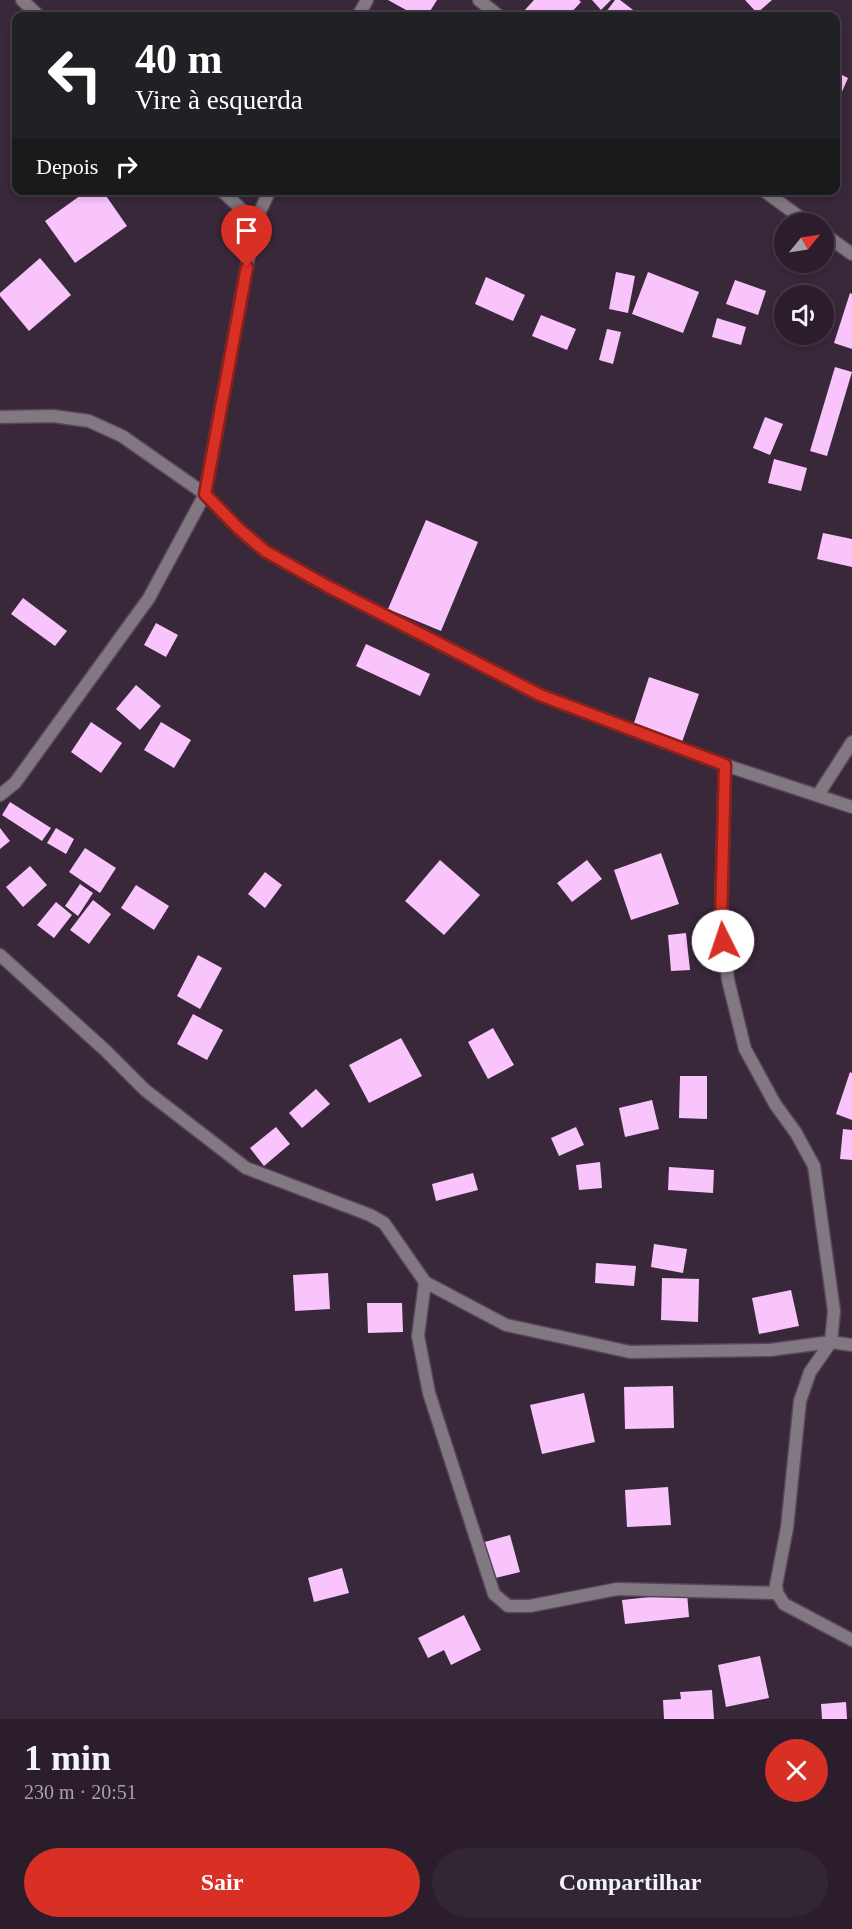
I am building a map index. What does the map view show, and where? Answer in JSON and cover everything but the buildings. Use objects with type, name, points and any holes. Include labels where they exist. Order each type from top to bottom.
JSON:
[{"type":"street","points":[[22,0],[35,12]]},
{"type":"street","points":[[479,0],[494,12]]},
{"type":"street","points":[[226,195],[255,222]]},
{"type":"street","points":[[0,795],[15,783],[149,598],[205,494],[255,222],[268,195]]},
{"type":"street","points":[[770,195],[794,213]]},
{"type":"street","points":[[834,241],[852,254]]},
{"type":"street","points":[[0,417],[53,416],[89,421],[122,436],[205,494],[238,528],[265,551],[327,586],[540,695],[725,765],[852,807]]},
{"type":"street","points":[[818,795],[852,742]]},
{"type":"street","points":[[725,765],[721,921],[728,980],[745,1049],[775,1104],[796,1133],[814,1166],[834,1311],[831,1342],[810,1372],[800,1401],[787,1528],[776,1585],[777,1593],[784,1604],[852,1640]]},
{"type":"street","points":[[0,955],[106,1051],[145,1090],[246,1168],[370,1215],[384,1223],[425,1282],[506,1325],[630,1352],[770,1350],[831,1342],[852,1345]]},
{"type":"street","points":[[425,1282],[418,1336],[429,1393],[494,1594],[508,1606],[530,1606],[616,1588],[777,1593]]},
{"type":"route","points":[[247,267],[205,494],[238,528],[265,551],[327,586],[540,695],[725,765],[721,921],[723,941]]}]
